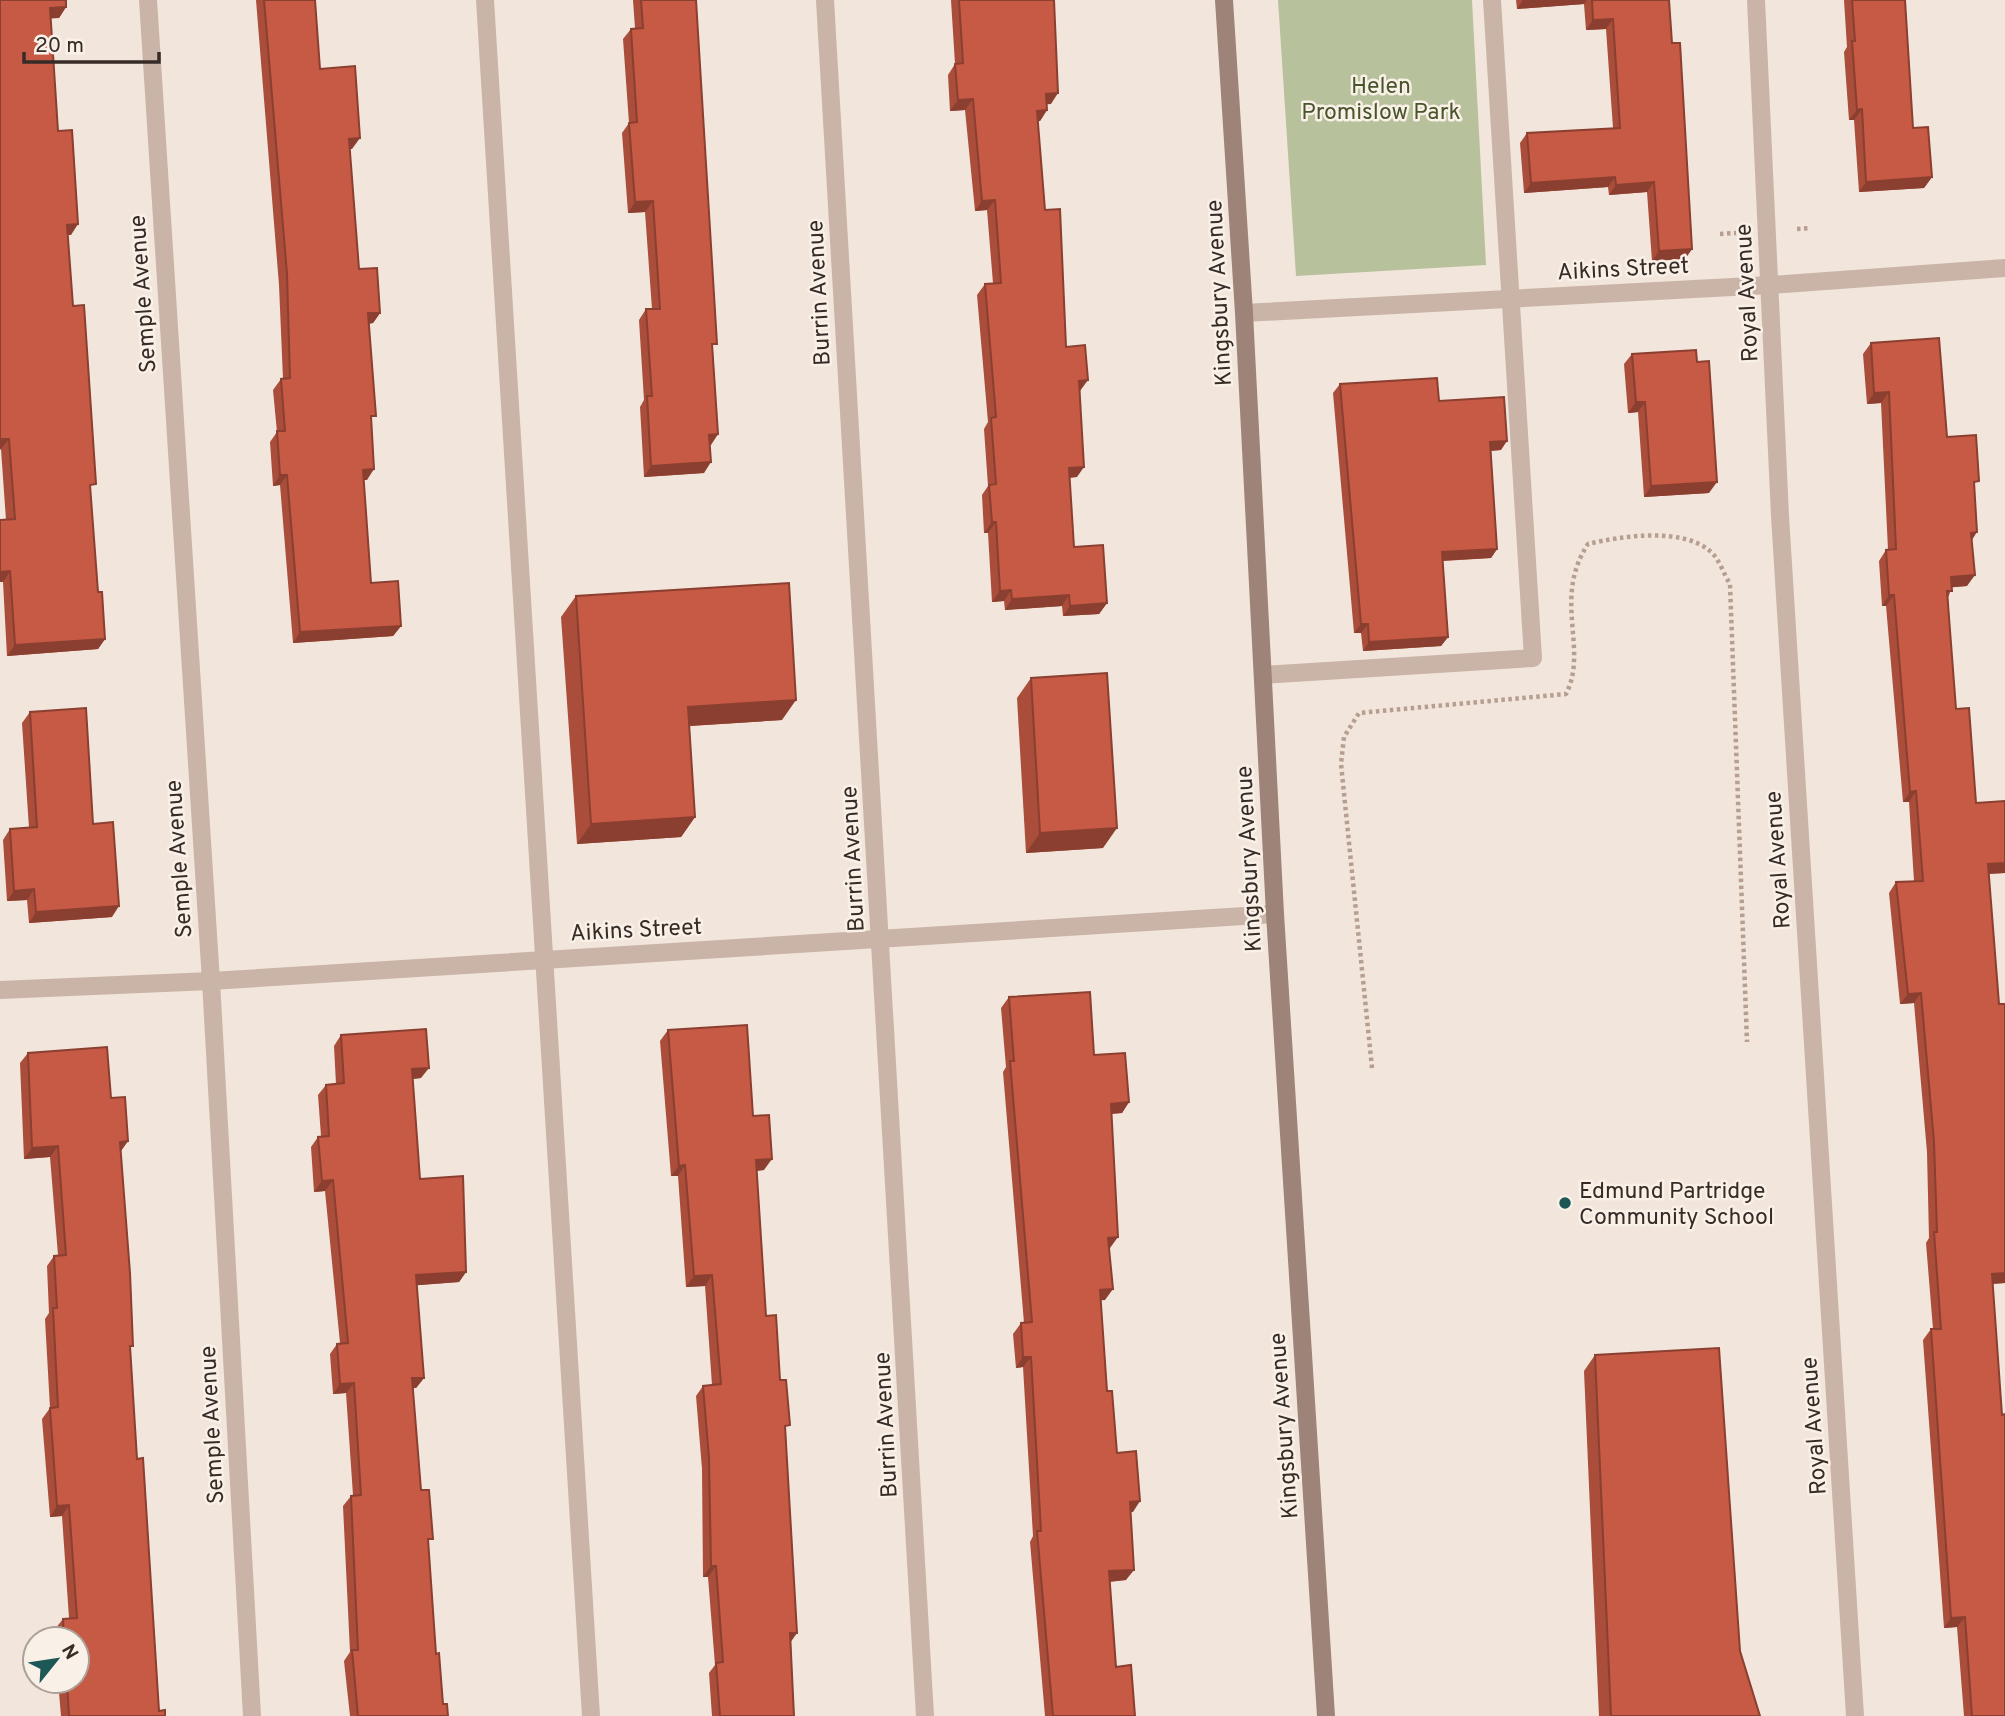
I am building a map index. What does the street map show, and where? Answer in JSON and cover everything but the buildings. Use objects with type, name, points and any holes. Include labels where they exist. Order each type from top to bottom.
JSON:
[{"type":"street","name":"Semple Avenue","points":[[148,0],[211,981],[252,1716]]},
{"type":"street","points":[[485,0],[547,959],[591,1716]]},
{"type":"street","name":"Burrin Avenue","points":[[825,0],[926,1716]]},
{"type":"street","name":"Kingsbury Avenue","points":[[1224,0],[1244,313],[1275,914],[1326,1716]]},
{"type":"street","points":[[1263,675],[1533,658],[1508,299],[1492,0]]},
{"type":"street","name":"Royal Avenue","points":[[1756,0],[1780,516],[1855,1716]]},
{"type":"street","name":"Aikins Street","points":[[1244,313],[1770,285],[2005,268]]},
{"type":"street","name":"Aikins Street","points":[[0,990],[211,981],[1275,914]]},
{"type":"path","points":[[1372,1068],[1341,764],[1345,737],[1359,713],[1566,694],[1574,678],[1570,603],[1575,564],[1588,544],[1620,536],[1686,538],[1712,552],[1730,584],[1747,1042]]},
{"type":"green space","name":"Helen Promislow Park","points":[[1278,0],[1472,0],[1486,265],[1296,276]]},
{"type":"place","name":"Edmund Partridge Community School","points":[[1565,1203]]}]
